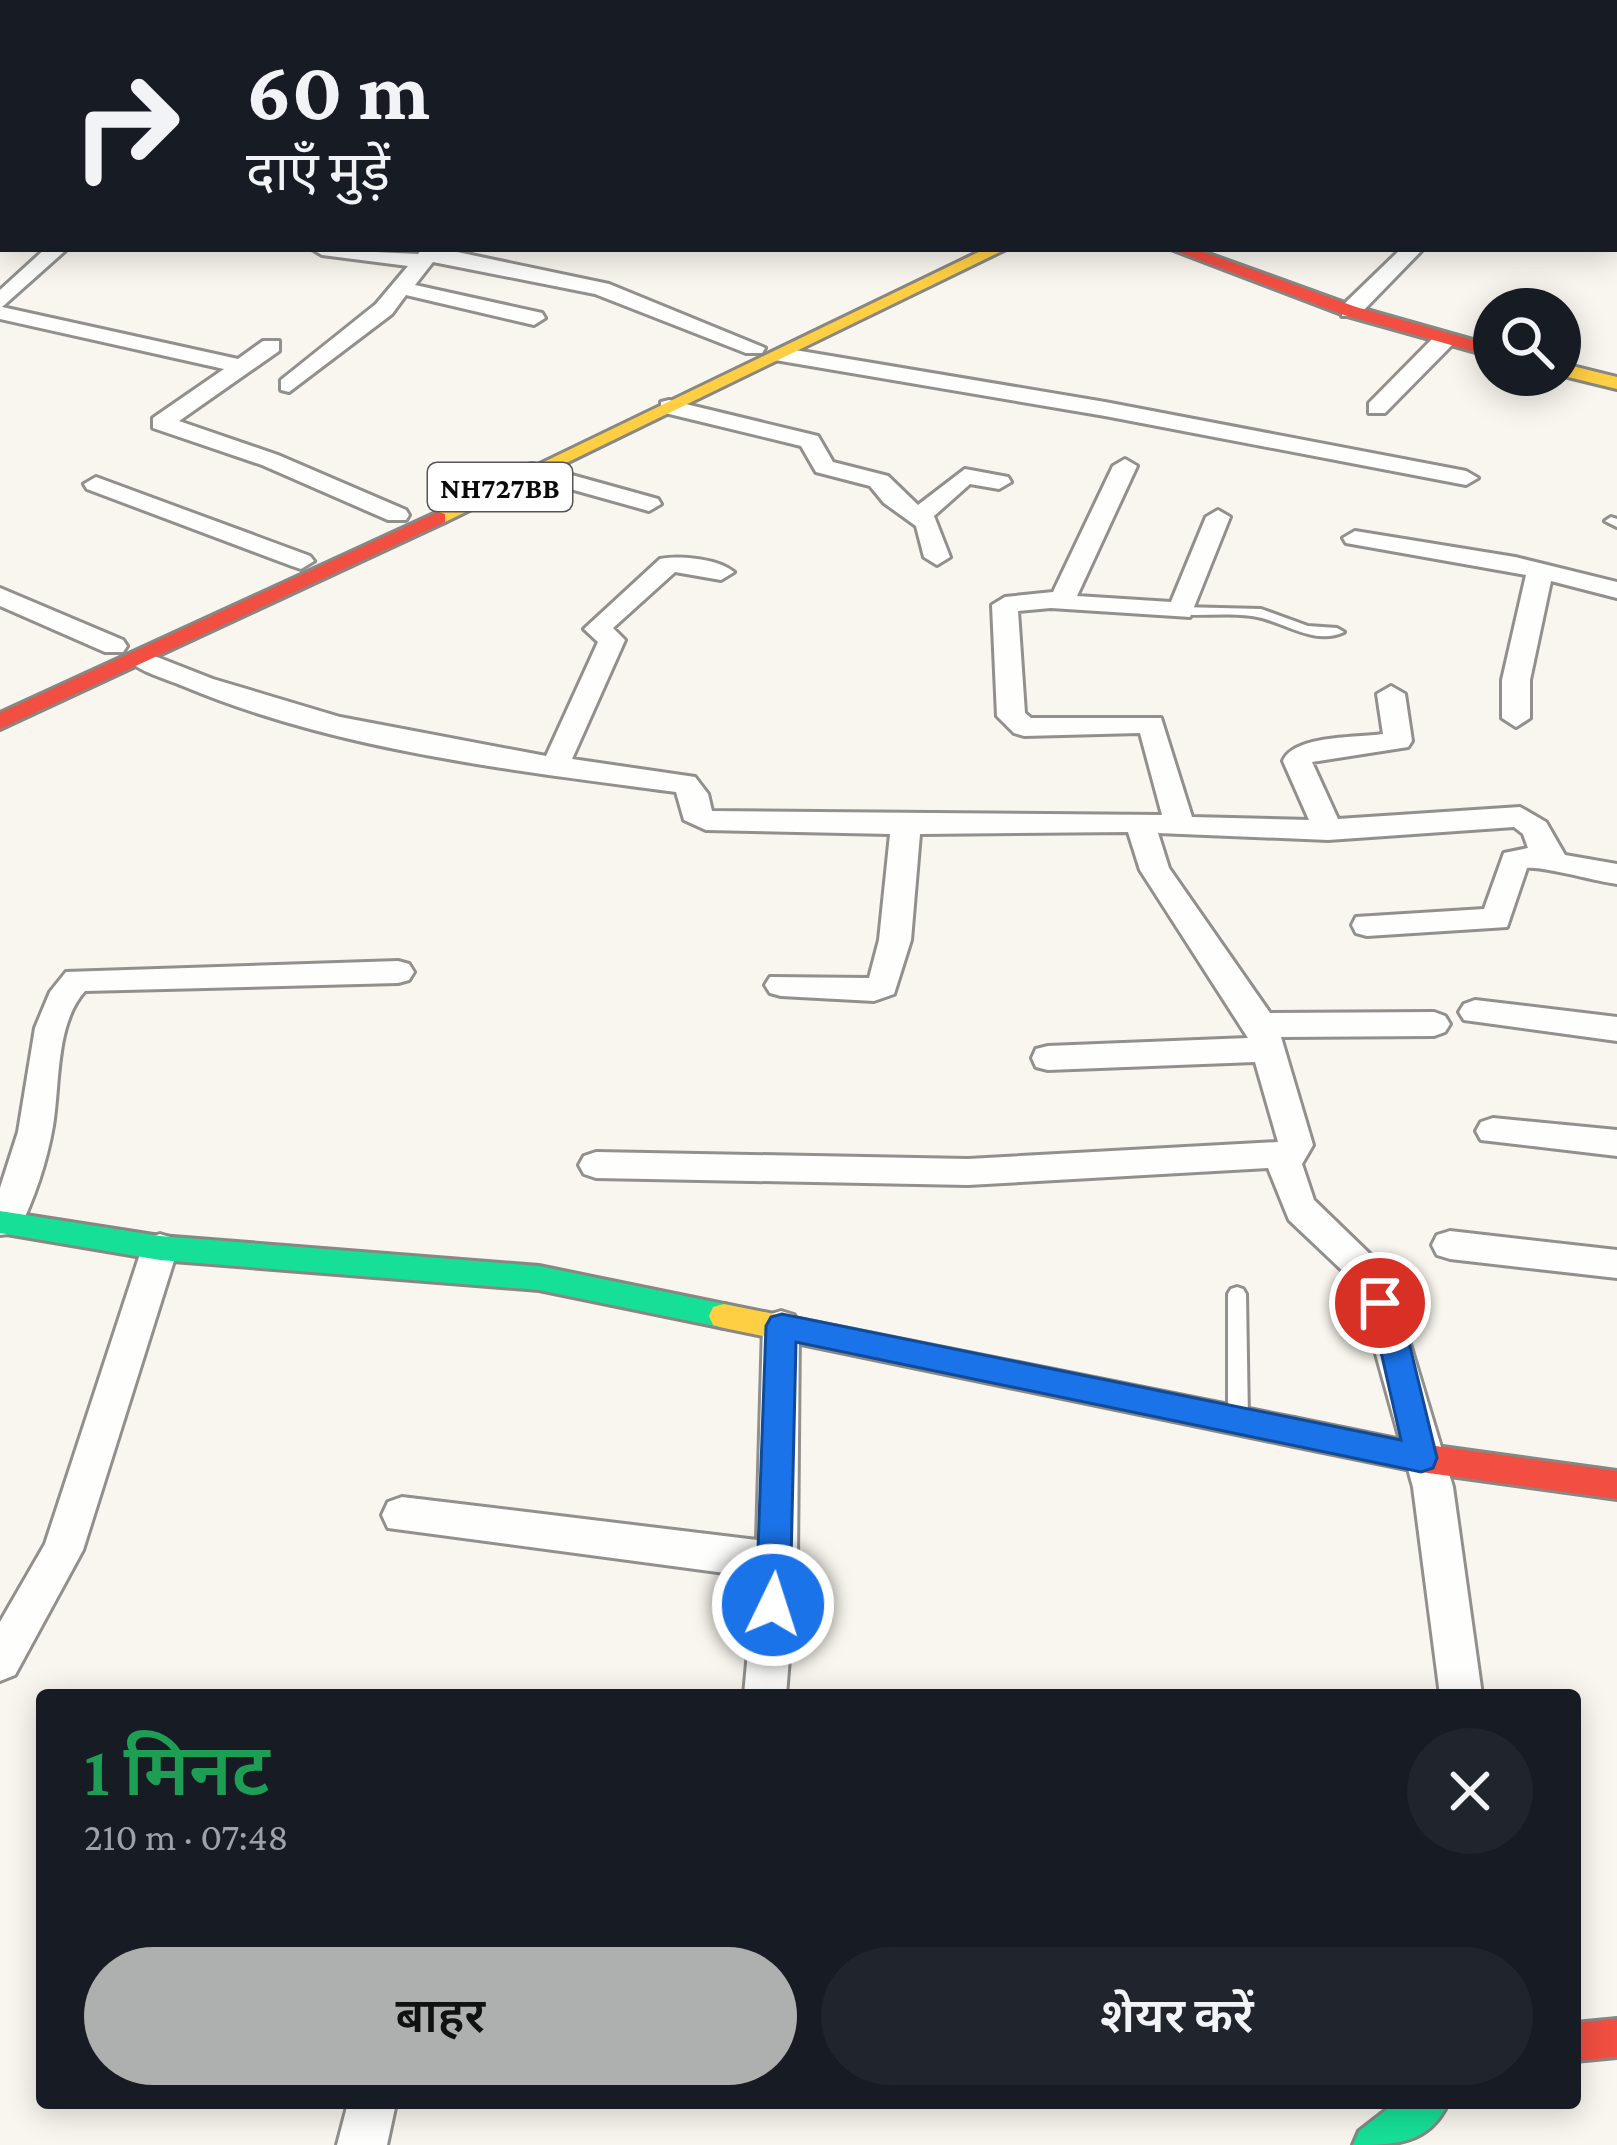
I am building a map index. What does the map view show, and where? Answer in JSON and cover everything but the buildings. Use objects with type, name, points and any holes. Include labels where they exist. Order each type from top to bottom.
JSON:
[{"type":"main road","name":"NH727BB","points":[[0,722],[301,561],[954,252]]},
{"type":"main road","name":"NH727BB","points":[[0,698],[126,652],[532,471],[992,252]]},
{"type":"main road","points":[[1187,252],[1350,310],[1473,347]]},
{"type":"main road","points":[[1581,374],[1617,382]]},
{"type":"main road","points":[[2,1226],[160,1248],[539,1278],[1421,1458],[1617,1485]]},
{"type":"main road","points":[[1581,2041],[1617,2038]]},
{"type":"main road","points":[[1372,2145],[1420,2109]]},
{"type":"street","points":[[0,301],[54,252]]},
{"type":"street","points":[[376,252],[429,255],[601,289],[754,348]]},
{"type":"street","points":[[1350,310],[1410,252]]},
{"type":"street","points":[[289,385],[384,309],[429,255]]},
{"type":"street","points":[[402,288],[534,318]]},
{"type":"street","points":[[0,313],[242,366]]},
{"type":"street","points":[[1377,408],[1444,340]]},
{"type":"street","points":[[272,346],[161,423],[270,460],[398,515]]},
{"type":"street","points":[[783,355],[1106,409],[1466,478]]},
{"type":"street","points":[[669,407],[810,441],[824,466],[879,481],[893,498],[921,515],[937,556]]},
{"type":"street","points":[[1058,602],[1076,578],[1125,466]]},
{"type":"street","points":[[532,471],[650,504]]},
{"type":"street","points":[[921,515],[965,476],[999,482]]},
{"type":"street","points":[[96,484],[301,561]]},
{"type":"street","points":[[1180,825],[1151,724],[1014,723],[1005,605],[1058,602],[1181,611],[1218,517]]},
{"type":"street","points":[[1355,538],[1540,571],[1617,590]]},
{"type":"street","points":[[554,766],[612,640],[597,629],[669,565],[721,572]]},
{"type":"street","points":[[1516,718],[1516,680],[1540,571]]},
{"type":"street","points":[[0,596],[268,710],[554,766],[685,784],[694,794],[694,813],[706,820],[905,825],[1140,822],[1328,830],[1520,817],[1536,829],[1544,856]]},
{"type":"street","points":[[1328,830],[1297,761],[1299,755],[1398,741],[1391,694]]},
{"type":"street","points":[[596,1165],[948,1172],[1282,1157],[1296,1150],[1264,1037],[1155,870],[1140,822]]},
{"type":"street","points":[[781,985],[874,990],[883,986],[895,940],[905,825]]},
{"type":"street","points":[[1367,925],[1496,919],[1515,860],[1544,856],[1561,865],[1617,874]]},
{"type":"street","points":[[2,1226],[34,1133],[45,1058],[65,989],[77,980],[398,972]]},
{"type":"street","points":[[1475,1012],[1617,1029]]},
{"type":"street","points":[[1048,1058],[1434,1024]]},
{"type":"street","points":[[1493,1131],[1617,1143]]},
{"type":"street","points":[[1282,1157],[1293,1197],[1307,1218],[1348,1249],[1368,1276],[1391,1330],[1421,1458],[1433,1487],[1460,1689]]},
{"type":"street","points":[[1450,1245],[1617,1264]]},
{"type":"street","points":[[0,1661],[63,1550],[160,1248]]},
{"type":"street","points":[[766,1689],[777,1561],[782,1326]]},
{"type":"street","points":[[402,1515],[777,1561]]},
{"type":"street","points":[[362,2145],[371,2109]]},
{"type":"lane","points":[[1181,611],[1261,613],[1306,630],[1337,632]]},
{"type":"lane","points":[[1237,1294],[1238,1422]]},
{"type":"traffic: fast","points":[[0,1222],[160,1248],[539,1278],[724,1316]]},
{"type":"traffic: fast","points":[[1373,2145],[1420,2109]]},
{"type":"traffic: slow","points":[[438,518],[992,252]]},
{"type":"traffic: slow","points":[[1581,374],[1617,383]]},
{"type":"traffic: slow","points":[[724,1316],[1294,1432]]},
{"type":"traffic: jam","points":[[1187,252],[1350,311],[1473,346]]},
{"type":"traffic: jam","points":[[0,722],[438,518]]},
{"type":"traffic: jam","points":[[1294,1432],[1421,1458],[1617,1485]]},
{"type":"traffic: jam","points":[[1581,2041],[1617,2038]]},
{"type":"route","points":[[773,1605],[782,1326],[1064,1388],[1421,1458],[1391,1330],[1380,1303]]}]
